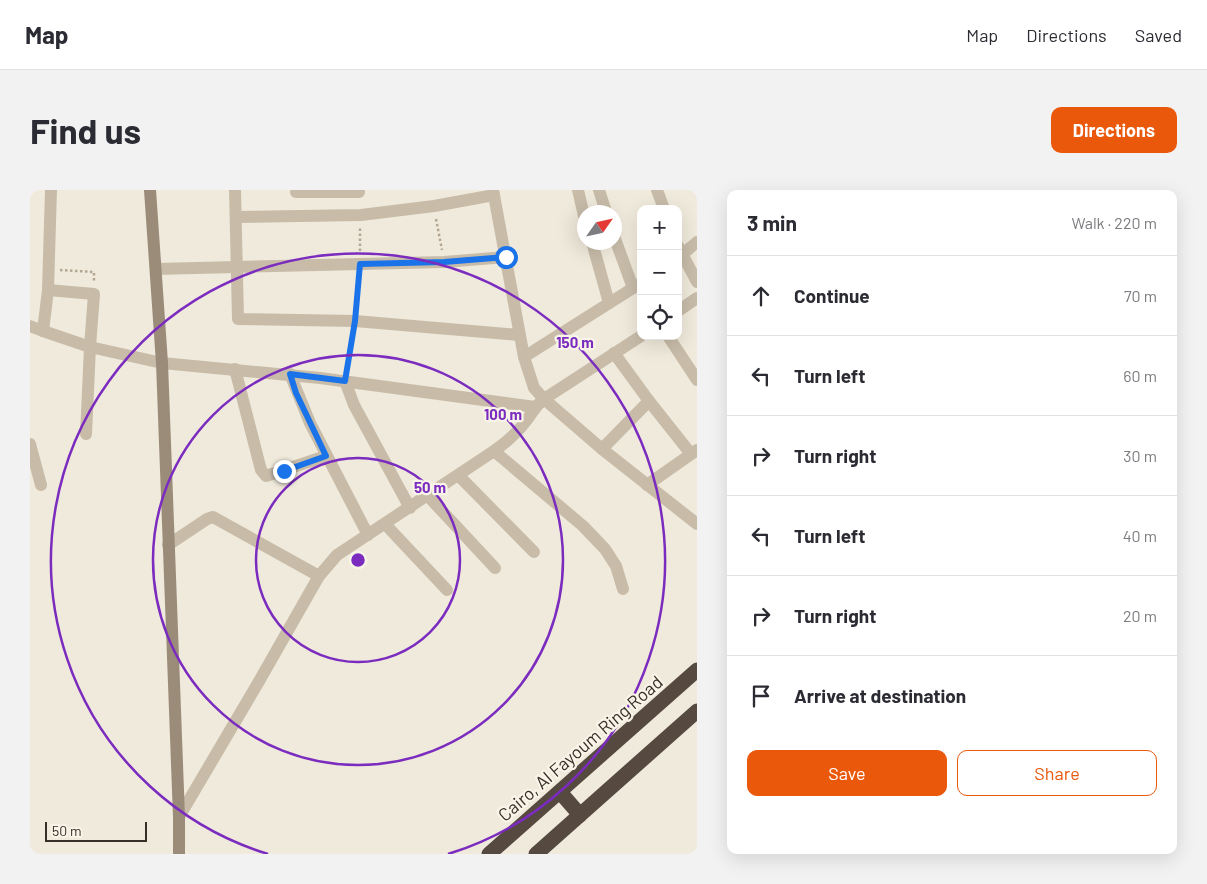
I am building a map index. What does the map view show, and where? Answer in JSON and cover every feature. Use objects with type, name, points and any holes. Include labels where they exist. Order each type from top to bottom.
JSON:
[{"type":"highway","name":"Cairo, Al Fayoum Ring Road","points":[[489,854],[697,670]]},
{"type":"highway","points":[[536,854],[697,711]]},
{"type":"highway","points":[[560,792],[580,815]]},
{"type":"street","points":[[43,331],[48,290],[51,190]]},
{"type":"street","points":[[150,190],[162,363],[179,854]]},
{"type":"street","points":[[235,190],[238,319],[355,321],[519,335]]},
{"type":"street","points":[[578,190],[581,205]]},
{"type":"street","points":[[599,190],[604,205]]},
{"type":"street","points":[[657,190],[663,205]]},
{"type":"street","points":[[296,192],[359,191],[360,215]]},
{"type":"street","points":[[236,217],[360,215],[434,206],[494,192],[519,335],[524,358],[539,403]]},
{"type":"street","points":[[682,252],[697,242]]},
{"type":"street","points":[[594,250],[609,303]]},
{"type":"street","points":[[524,358],[637,285],[621,250]]},
{"type":"street","points":[[682,256],[697,282]]},
{"type":"street","points":[[156,269],[444,262],[506,257]]},
{"type":"street","points":[[48,290],[94,294],[86,434]]},
{"type":"street","points":[[682,308],[697,298]]},
{"type":"street","points":[[30,326],[90,347],[162,363],[290,374],[539,403],[602,449],[697,524]]},
{"type":"street","points":[[179,817],[258,684],[319,576],[337,555],[459,476],[494,451],[509,440],[528,419],[539,403],[637,338]]},
{"type":"street","points":[[671,340],[697,380]]},
{"type":"street","points":[[614,352],[648,401],[694,452],[647,485]]},
{"type":"street","points":[[235,369],[261,470],[266,476],[326,456]]},
{"type":"street","points":[[290,374],[306,416],[368,535]]},
{"type":"street","points":[[345,381],[354,405],[410,508]]},
{"type":"street","points":[[602,449],[648,401]]},
{"type":"street","points":[[30,444],[41,485]]},
{"type":"street","points":[[494,451],[588,532],[604,549],[616,566],[622,589]]},
{"type":"street","points":[[459,476],[534,552]]},
{"type":"street","points":[[428,496],[495,568]]},
{"type":"street","points":[[168,545],[206,519],[213,517],[319,576]]},
{"type":"street","points":[[385,524],[447,590]]},
{"type":"path","points":[[434,206],[444,262]]},
{"type":"path","points":[[345,381],[355,321],[360,264],[360,215]]},
{"type":"path","points":[[48,269],[94,272],[94,294]]},
{"type":"route","points":[[284,471],[326,456],[296,393],[290,374],[345,381],[355,321],[360,264],[444,262],[506,257]]}]
